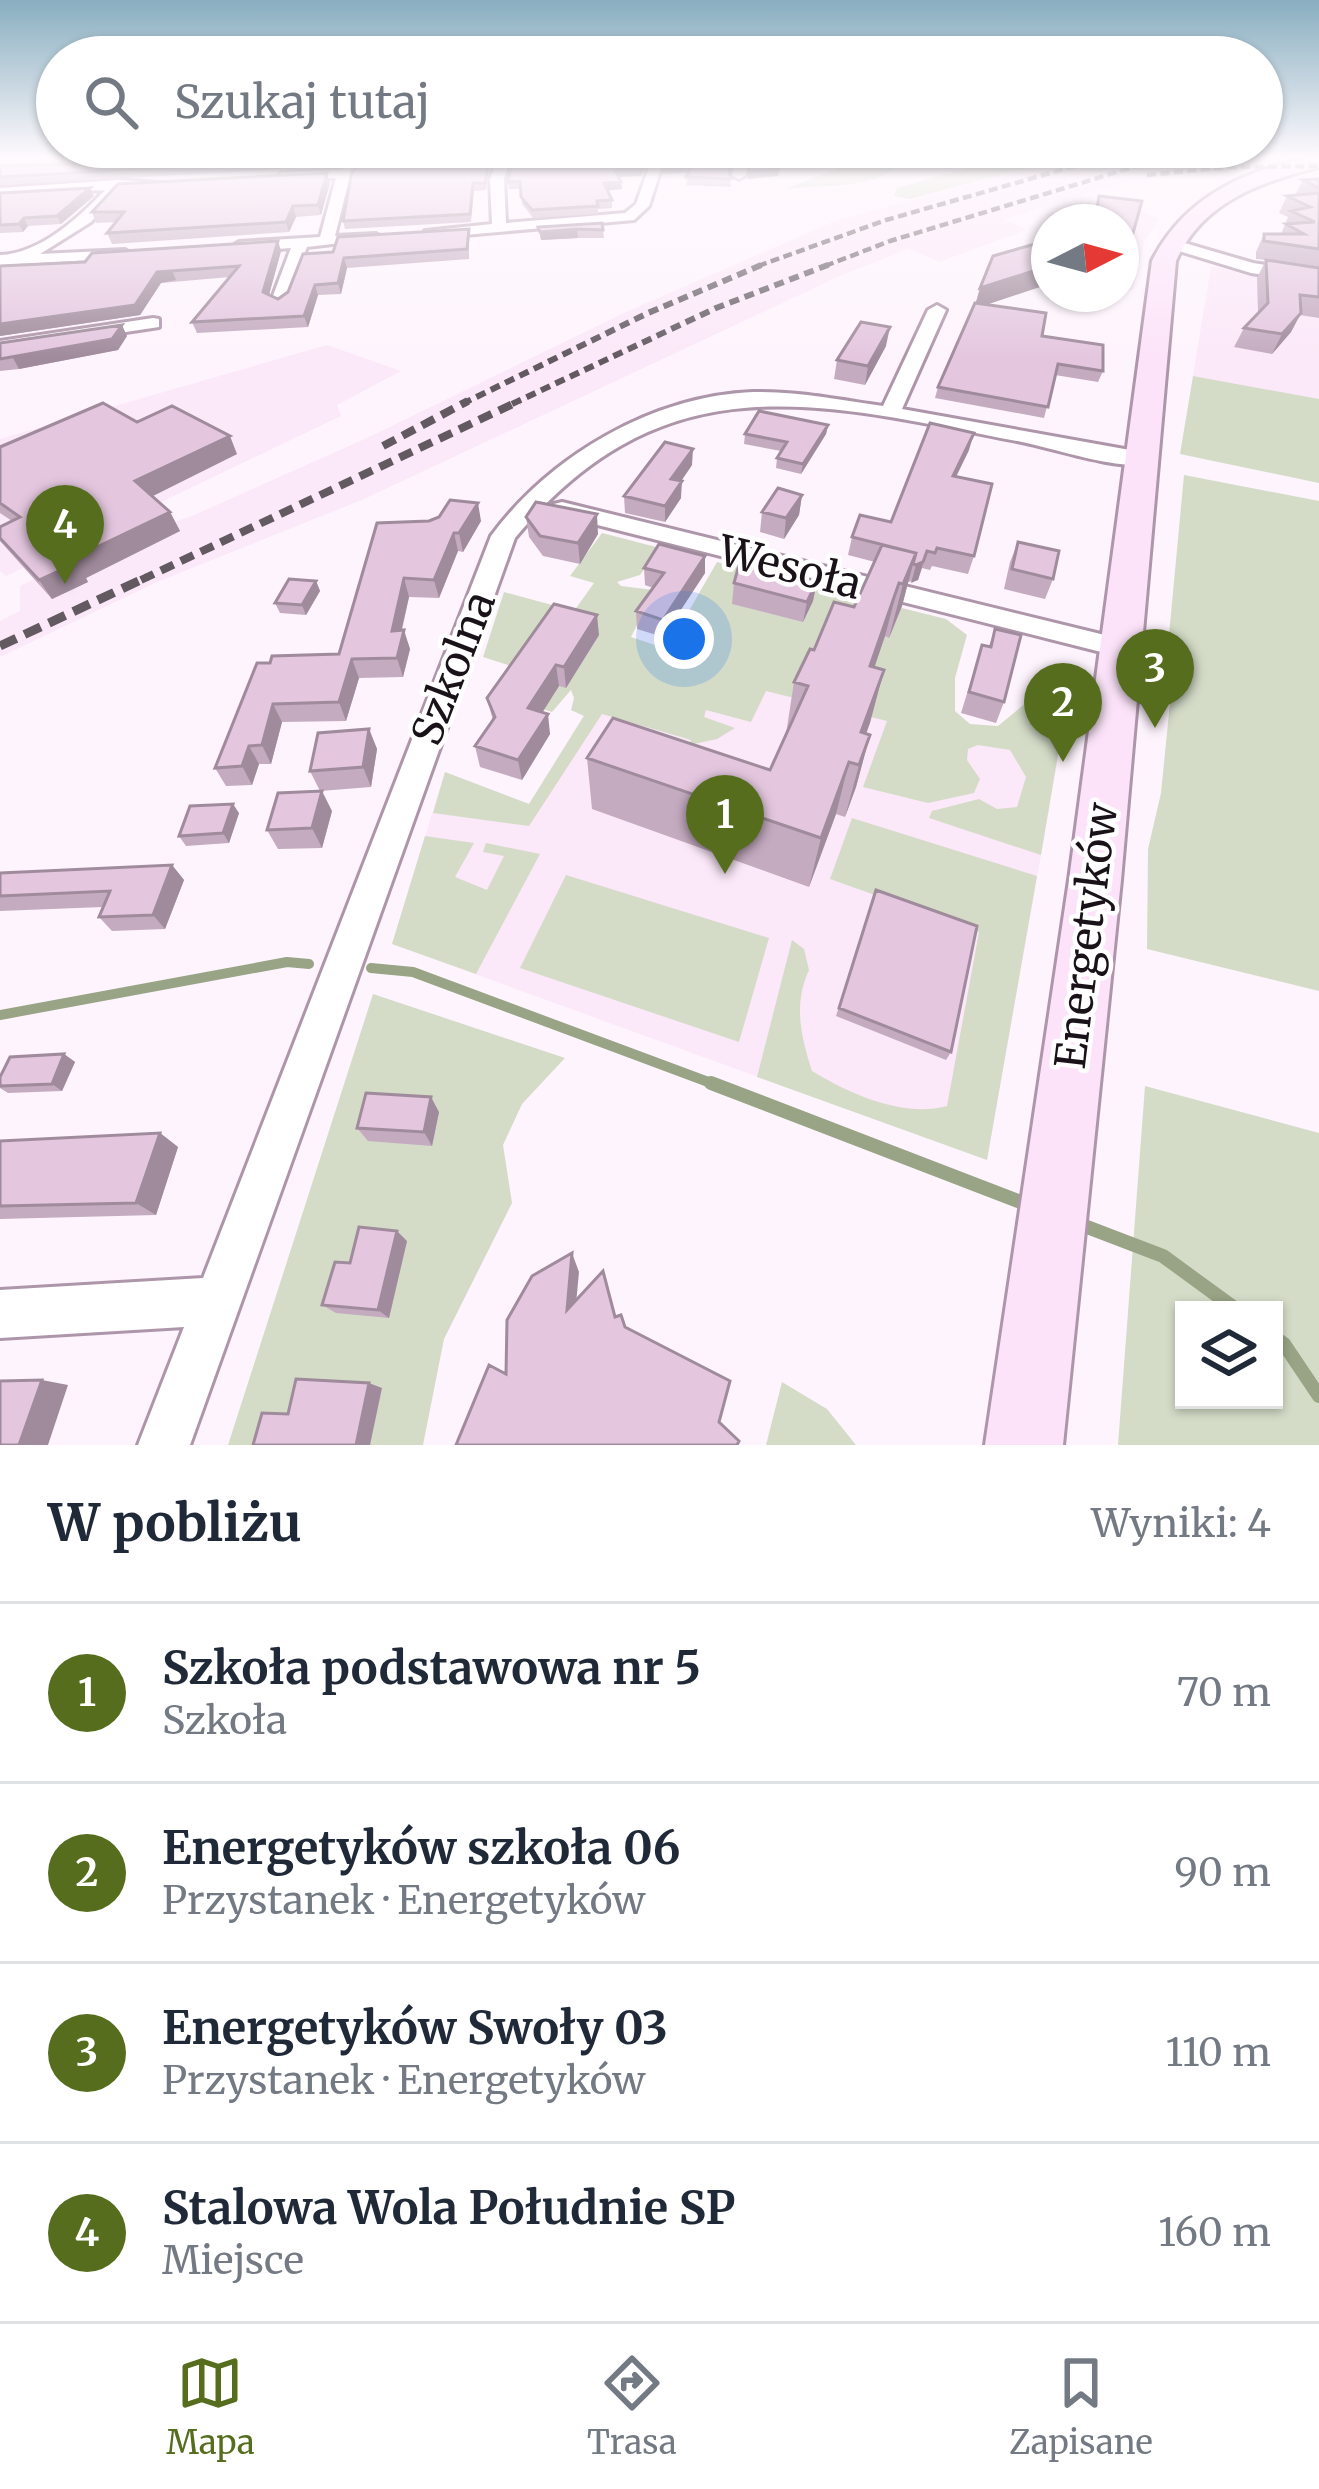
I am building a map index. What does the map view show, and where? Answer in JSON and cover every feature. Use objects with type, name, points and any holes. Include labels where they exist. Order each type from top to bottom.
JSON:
[{"type":"main road","points":[[1171,244],[1186,223]]},
{"type":"main road","name":"Energetyków","points":[[1024,1445],[1162,274],[1171,244]]},
{"type":"street","points":[[20,260],[79,223]]},
{"type":"street","points":[[326,241],[331,223]]},
{"type":"street","points":[[500,223],[500,229]]},
{"type":"street","points":[[407,236],[584,223]]},
{"type":"street","points":[[230,248],[387,237]]},
{"type":"street","points":[[279,302],[301,243]]},
{"type":"street","points":[[1171,244],[1251,268],[1319,278]]},
{"type":"street","points":[[0,260],[136,255]]},
{"type":"street","points":[[890,412],[937,310]]},
{"type":"street","points":[[0,346],[153,323]]},
{"type":"street","name":"Szkolna","points":[[164,1445],[502,536],[530,501],[590,454],[692,409],[747,398],[890,412],[1142,459]]},
{"type":"street","name":"Wesoła","points":[[530,501],[1121,648]]},
{"type":"street","points":[[0,1314],[217,1301]]},
{"type":"shaded area","points":[[829,223],[1013,223],[1027,230],[939,262],[909,249],[842,275],[364,499],[157,582],[0,657],[0,621],[20,611],[20,586],[97,549],[192,516],[367,438],[628,311]]},
{"type":"shaded area","points":[[1139,223],[1156,223],[1145,240],[1139,265]]},
{"type":"shaded area","points":[[1211,266],[1265,278],[1319,282],[1319,399],[1193,376]]},
{"type":"shaded area","points":[[327,345],[401,371],[337,405],[341,416],[6,576],[0,571],[0,439]]},
{"type":"shaded area","points":[[631,638],[1057,764],[987,1160],[392,944],[445,772],[529,804]]},
{"type":"green space","points":[[1193,376],[1319,399],[1319,483],[1180,454]]},
{"type":"green space","points":[[1184,475],[1319,501],[1319,991],[1147,949],[1148,849],[1161,793],[1171,693],[1167,656]]},
{"type":"green space","points":[[602,533],[660,548],[640,575],[617,582],[670,592],[645,609],[631,637],[667,649],[717,562],[946,619],[967,635],[955,678],[955,711],[970,724],[998,726],[1027,702],[1063,725],[1041,855],[929,818],[932,811],[979,799],[997,809],[1017,807],[1026,777],[1010,750],[978,745],[968,749],[967,760],[980,779],[974,793],[928,803],[863,787],[887,721],[766,691],[751,722],[706,710],[704,717],[735,728],[717,739],[689,745],[691,740],[602,714],[529,826],[433,813],[445,772],[529,804],[584,716],[571,710],[571,690],[552,712],[500,696],[508,665],[483,657],[504,592],[574,611],[594,583],[570,576]]},
{"type":"green space","points":[[852,818],[1037,876],[987,1160],[757,1077],[792,940],[804,949],[809,970],[800,1020],[812,1071],[843,1088],[895,1106],[947,1106],[979,932],[830,879]]},
{"type":"green space","points":[[425,836],[474,843],[455,877],[487,890],[504,856],[483,852],[486,843],[540,854],[476,974],[392,944]]},
{"type":"green space","points":[[566,875],[769,938],[739,1042],[520,968]]},
{"type":"green space","points":[[373,994],[565,1058],[522,1104],[503,1145],[512,1203],[444,1339],[423,1445],[228,1445]]},
{"type":"green space","points":[[1145,1086],[1319,1133],[1319,1445],[1118,1445]]},
{"type":"green space","points":[[782,1382],[827,1409],[856,1445],[766,1445]]},
{"type":"building","points":[[115,223],[263,223],[107,233]]},
{"type":"building","points":[[602,223],[603,230],[540,232],[538,227]]},
{"type":"building","points":[[1319,223],[1319,249],[1264,241],[1264,234],[1304,234],[1286,224]]},
{"type":"building","points":[[469,229],[467,249],[344,258],[338,283],[315,285],[304,316],[192,322],[239,266],[157,272],[135,305],[0,324],[0,266],[85,262],[92,253],[278,241],[263,292],[278,299],[288,292],[303,254],[333,252],[338,237]]},
{"type":"building","points":[[1031,245],[1031,272],[980,288],[993,256]]},
{"type":"building","points":[[1266,260],[1319,268],[1319,297],[1300,295],[1301,313],[1282,334],[1244,328],[1268,303]]},
{"type":"building","points":[[975,303],[1046,313],[1042,336],[1103,345],[1103,371],[1058,364],[1048,407],[938,387]]},
{"type":"building","points":[[861,322],[890,327],[868,366],[837,360]]},
{"type":"building","points":[[122,325],[112,339],[0,359],[0,343]]},
{"type":"building","points":[[103,403],[137,422],[172,406],[230,436],[135,481],[170,512],[39,580],[0,538],[0,527],[20,517],[0,503],[0,447]]},
{"type":"building","points":[[759,411],[828,425],[803,464],[777,458],[787,442],[745,434]]},
{"type":"building","points":[[930,423],[974,433],[953,476],[992,484],[974,556],[937,548],[935,553],[927,551],[923,562],[916,565],[916,553],[852,537],[860,515],[891,522]]},
{"type":"building","points":[[665,442],[693,449],[671,479],[682,481],[665,506],[624,496]]},
{"type":"building","points":[[778,488],[802,495],[786,518],[762,512]]},
{"type":"building","points":[[450,500],[478,503],[459,533],[454,533],[434,580],[404,578],[392,631],[404,630],[397,658],[352,659],[339,702],[273,704],[262,745],[249,746],[242,766],[215,768],[257,663],[270,663],[272,656],[339,654],[377,523],[429,521],[439,517]]},
{"type":"building","points":[[536,502],[597,514],[578,543],[540,536],[526,517]]},
{"type":"building","points":[[1018,542],[1059,551],[1053,579],[1012,569]]},
{"type":"building","points":[[659,544],[705,556],[663,620],[636,611],[664,573],[644,568]]},
{"type":"building","points":[[882,545],[916,553],[903,584],[899,583],[870,666],[884,670],[861,732],[870,735],[859,765],[849,762],[821,838],[587,758],[613,718],[770,770],[808,686],[794,682],[810,649],[814,650],[834,602],[854,607]]},
{"type":"building","points":[[740,561],[817,581],[807,602],[734,583]]},
{"type":"building","points":[[289,579],[316,581],[302,605],[275,603]]},
{"type":"building","points":[[554,604],[597,615],[564,667],[556,665],[528,708],[548,714],[518,760],[475,746],[495,717],[487,698]]},
{"type":"building","points":[[995,629],[1021,635],[1004,702],[969,692],[982,645],[991,647]]},
{"type":"building","points":[[369,729],[363,767],[310,771],[318,733]]},
{"type":"building","points":[[322,791],[312,828],[267,830],[278,793]]},
{"type":"building","points":[[233,804],[223,833],[179,836],[190,806]]},
{"type":"building","points":[[172,865],[153,915],[99,917],[110,891],[0,896],[0,873]]},
{"type":"building","points":[[876,890],[977,926],[951,1052],[839,1008]]},
{"type":"building","points":[[64,1054],[52,1084],[0,1086],[10,1057]]},
{"type":"building","points":[[366,1093],[431,1097],[424,1132],[357,1128]]},
{"type":"building","points":[[160,1133],[136,1203],[0,1206],[0,1141]]},
{"type":"building","points":[[359,1227],[397,1231],[378,1310],[322,1305],[335,1262],[350,1263]]},
{"type":"building","points":[[572,1253],[567,1310],[603,1271],[615,1317],[621,1315],[625,1327],[730,1381],[719,1422],[739,1441],[737,1445],[456,1445],[489,1365],[506,1374],[507,1320],[532,1276]]},
{"type":"building","points":[[296,1379],[369,1383],[356,1445],[253,1445],[262,1413],[288,1414]]},
{"type":"building","points":[[42,1380],[19,1445],[0,1445],[0,1381]]},
{"type":"waterway","points":[[0,1015],[287,962],[309,964]]},
{"type":"waterway","points":[[371,968],[413,972],[713,1084]]},
{"type":"waterway","points":[[713,1084],[719,1086]]},
{"type":"waterway","points":[[713,1084],[1031,1206]]},
{"type":"waterway","points":[[1074,1222],[1163,1256],[1225,1301]]},
{"type":"waterway","points":[[1283,1343],[1319,1396]]},
{"type":"railway","points":[[764,264],[876,223]]},
{"type":"railway","points":[[825,266],[948,223]]},
{"type":"railway","points":[[512,404],[716,308],[833,263]]},
{"type":"railway","points":[[466,402],[648,313],[764,264]]},
{"type":"railway","points":[[758,266],[764,264]]},
{"type":"railway","points":[[141,580],[519,401]]},
{"type":"railway","points":[[383,446],[466,402]]},
{"type":"railway","points":[[462,404],[466,402]]},
{"type":"railway","points":[[0,646],[147,577]]},
{"type":"place","name":"Stalowa Wola Południe SP","points":[[65,584]]},
{"type":"place","name":"Energetyków Swoły 03","points":[[1155,728]]},
{"type":"place","name":"Energetyków szkoła 06","points":[[1063,762]]},
{"type":"place","name":"Szkoła podstawowa nr 5","points":[[725,874]]}]
